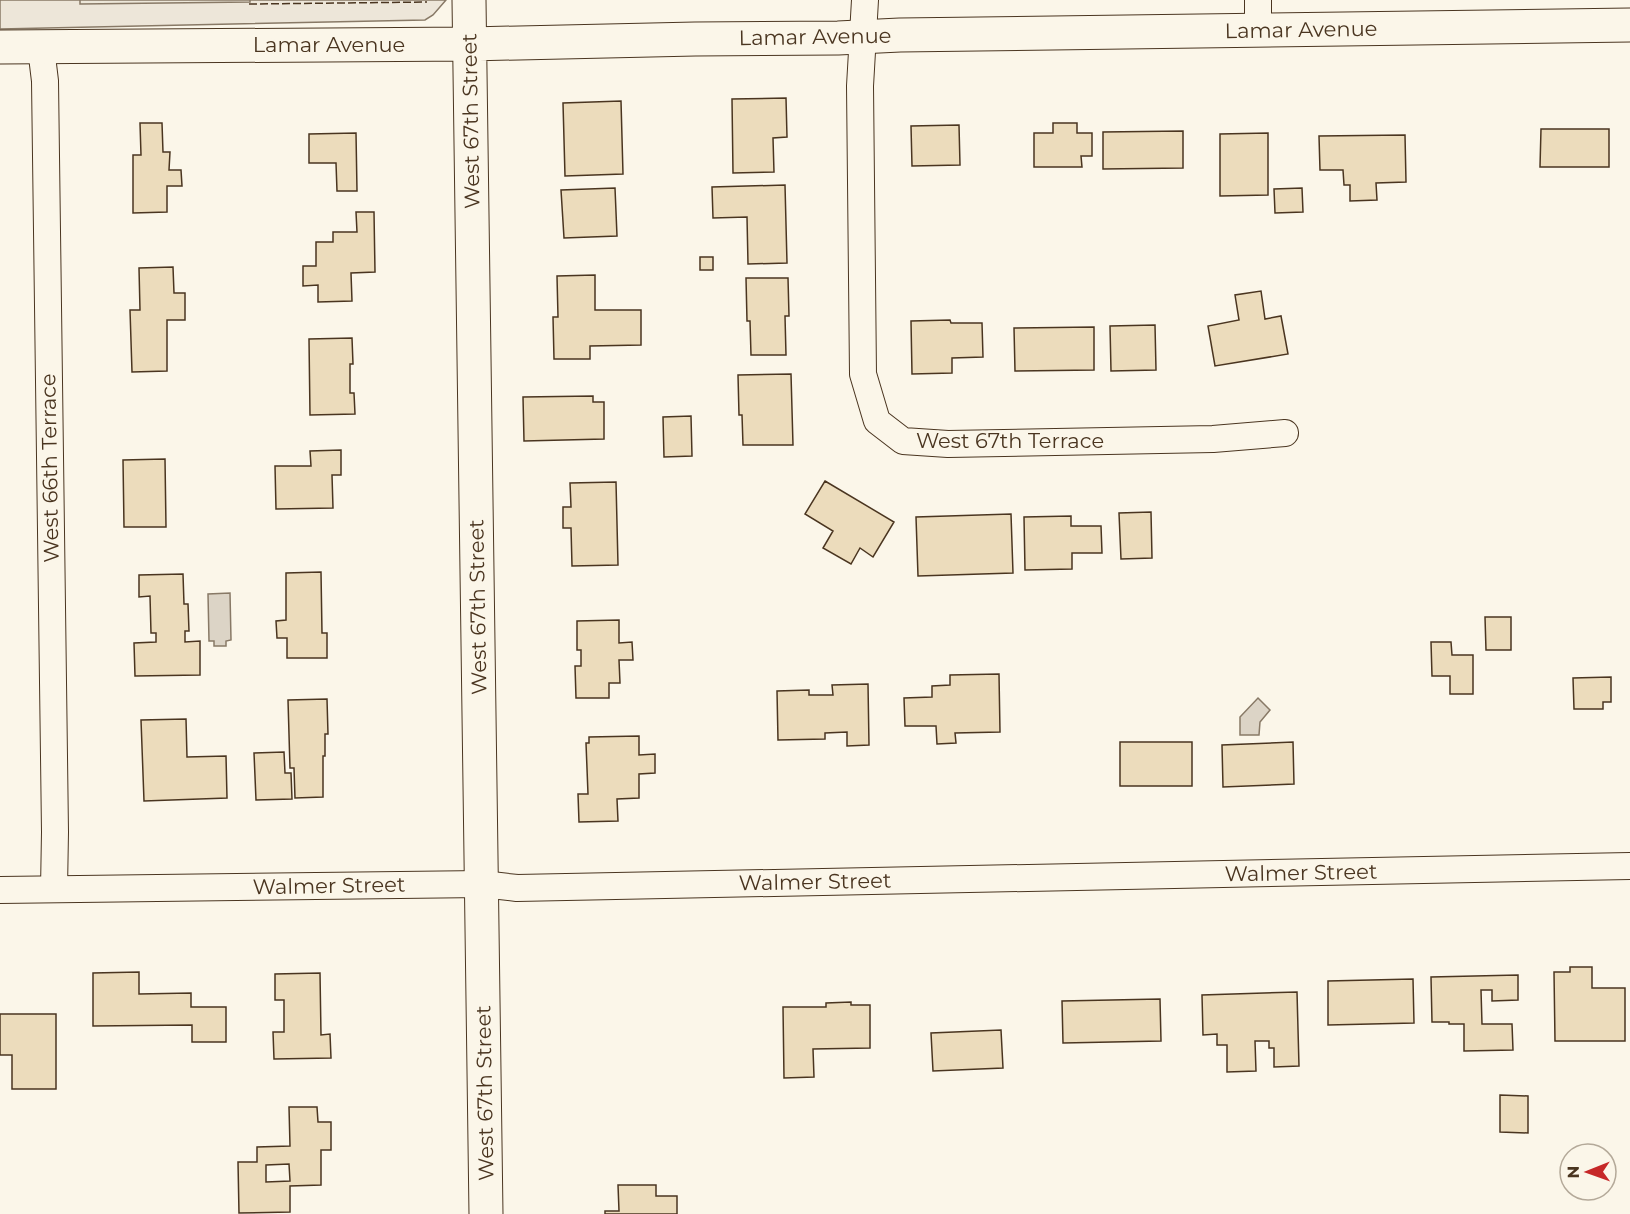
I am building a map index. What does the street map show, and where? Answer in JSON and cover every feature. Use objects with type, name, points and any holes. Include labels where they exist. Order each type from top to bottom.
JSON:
[{"type":"street","name":"West 67th Street","points":[[469,0],[486,1214]]},
{"type":"street","name":"West 67th Terrace","points":[[865,0],[860,86],[863,374],[877,421],[903,441],[948,444],[1213,440],[1285,433]]},
{"type":"street","name":"Lamar Avenue","points":[[0,47],[470,44],[862,37],[1258,15],[1630,24]]},
{"type":"street","name":"West 66th Terrace","points":[[41,48],[45,81],[54,889]]},
{"type":"street","name":"Walmer Street","points":[[0,890],[482,884],[517,888],[1630,866]]},
{"type":"shaded area","points":[[0,0],[446,0],[433,15],[425,20],[0,29]]},
{"type":"shaded area","points":[[80,0],[250,0],[250,2],[80,4]]},
{"type":"shaded area","points":[[230,593],[231,640],[226,641],[226,646],[214,646],[214,641],[209,641],[208,594]]},
{"type":"shaded area","points":[[1258,698],[1270,710],[1260,722],[1259,735],[1240,735],[1240,717]]},
{"type":"building","points":[[786,98],[787,137],[773,138],[774,172],[733,173],[732,99]]},
{"type":"building","points":[[621,101],[623,174],[565,176],[563,103]]},
{"type":"building","points":[[140,123],[162,123],[163,152],[170,152],[169,170],[181,170],[182,186],[167,186],[167,212],[133,213],[133,155],[141,155]]},
{"type":"building","points":[[1053,123],[1077,123],[1077,133],[1092,133],[1092,156],[1081,156],[1082,167],[1034,167],[1034,133],[1053,133]]},
{"type":"building","points":[[959,125],[960,165],[912,166],[911,126]]},
{"type":"building","points":[[1541,129],[1609,129],[1609,167],[1540,167]]},
{"type":"building","points":[[1183,131],[1183,168],[1103,169],[1103,132]]},
{"type":"building","points":[[356,133],[357,191],[337,191],[336,163],[309,163],[309,134]]},
{"type":"building","points":[[1268,133],[1268,195],[1220,196],[1220,134]]},
{"type":"building","points":[[1405,135],[1406,182],[1376,183],[1377,200],[1350,201],[1350,185],[1344,185],[1343,170],[1320,170],[1319,136]]},
{"type":"building","points":[[785,185],[787,263],[748,264],[747,217],[713,218],[712,187]]},
{"type":"building","points":[[615,188],[617,236],[564,238],[561,190]]},
{"type":"building","points":[[1302,188],[1303,212],[1275,213],[1274,189]]},
{"type":"building","points":[[356,212],[374,212],[375,272],[351,273],[352,301],[318,302],[318,285],[303,286],[303,266],[316,266],[316,242],[333,242],[333,232],[357,232]]},
{"type":"building","points":[[700,257],[713,257],[713,270],[700,270]]},
{"type":"building","points":[[173,267],[174,293],[185,293],[185,320],[167,320],[167,371],[132,372],[130,310],[140,310],[139,268]]},
{"type":"building","points":[[595,275],[595,310],[641,310],[641,345],[590,346],[590,359],[554,359],[553,317],[558,317],[557,276]]},
{"type":"building","points":[[746,278],[788,278],[789,316],[785,316],[786,355],[751,355]]},
{"type":"building","points":[[1261,291],[1265,319],[1281,316],[1288,354],[1215,366],[1208,326],[1239,320],[1235,295]]},
{"type":"building","points":[[950,320],[951,323],[982,323],[983,357],[952,358],[952,373],[912,374],[911,321]]},
{"type":"building","points":[[1155,325],[1156,370],[1111,371],[1110,326]]},
{"type":"building","points":[[1094,327],[1094,370],[1015,371],[1014,328]]},
{"type":"building","points":[[352,338],[353,364],[350,364],[350,393],[354,393],[355,414],[310,415],[309,339]]},
{"type":"building","points":[[791,374],[793,445],[743,445],[742,415],[739,415],[738,375]]},
{"type":"building","points":[[593,396],[593,402],[604,402],[604,439],[524,441],[523,397]]},
{"type":"building","points":[[691,416],[692,456],[664,457],[663,417]]},
{"type":"building","points":[[341,450],[341,475],[332,475],[333,508],[276,509],[275,466],[311,466],[310,451]]},
{"type":"building","points":[[165,459],[166,527],[124,527],[123,460]]},
{"type":"building","points":[[825,481],[894,522],[873,557],[860,548],[851,564],[823,548],[833,531],[805,514]]},
{"type":"building","points":[[616,482],[618,565],[572,566],[571,528],[563,528],[563,507],[571,507],[570,483]]},
{"type":"building","points":[[1151,512],[1152,558],[1121,559],[1119,513]]},
{"type":"building","points":[[1011,514],[1013,573],[918,576],[916,517]]},
{"type":"building","points":[[1071,516],[1071,526],[1101,526],[1102,553],[1072,553],[1072,569],[1025,570],[1024,517]]},
{"type":"building","points":[[321,572],[322,633],[327,633],[327,658],[287,658],[287,638],[277,638],[276,621],[286,620],[286,573]]},
{"type":"building","points":[[183,574],[184,604],[188,604],[189,631],[185,631],[185,642],[200,641],[200,675],[135,676],[134,643],[156,642],[156,633],[151,633],[150,596],[139,597],[139,575]]},
{"type":"building","points":[[1485,617],[1511,617],[1511,650],[1486,650]]},
{"type":"building","points":[[619,620],[619,643],[632,642],[633,660],[619,660],[620,683],[609,683],[609,698],[576,698],[575,666],[581,666],[581,650],[577,650],[577,621]]},
{"type":"building","points":[[1431,642],[1451,642],[1452,655],[1473,655],[1473,694],[1450,694],[1450,676],[1432,676]]},
{"type":"building","points":[[999,674],[1000,732],[955,733],[956,743],[937,744],[936,726],[905,726],[904,698],[932,697],[932,686],[950,685],[950,675]]},
{"type":"building","points":[[1611,677],[1611,702],[1603,702],[1603,709],[1574,709],[1573,678]]},
{"type":"building","points":[[868,684],[869,745],[847,746],[847,732],[825,733],[825,739],[778,740],[777,691],[809,690],[809,695],[833,695],[832,685]]},
{"type":"building","points":[[327,699],[328,734],[325,734],[325,756],[323,756],[323,797],[295,798],[294,768],[290,768],[288,700]]},
{"type":"building","points":[[186,719],[187,757],[226,756],[227,798],[144,801],[141,720]]},
{"type":"building","points":[[639,736],[639,755],[655,754],[655,773],[639,774],[639,798],[617,799],[618,821],[579,822],[578,794],[588,794],[586,743],[589,743],[589,737]]},
{"type":"building","points":[[1120,742],[1192,742],[1192,786],[1120,786]]},
{"type":"building","points":[[1293,742],[1294,784],[1223,787],[1222,745]]},
{"type":"building","points":[[284,752],[285,773],[291,773],[292,799],[256,800],[254,753]]},
{"type":"building","points":[[1570,967],[1592,967],[1592,988],[1625,988],[1625,1041],[1555,1041],[1554,972],[1570,972]]},
{"type":"building","points":[[139,972],[139,994],[191,993],[191,1007],[226,1007],[226,1042],[192,1042],[192,1025],[93,1026],[93,973]]},
{"type":"building","points":[[320,973],[321,1035],[330,1034],[331,1058],[274,1059],[273,1032],[284,1032],[284,1000],[275,1000],[275,974]]},
{"type":"building","points":[[1518,975],[1518,1000],[1492,1001],[1492,990],[1481,990],[1482,1024],[1512,1024],[1513,1050],[1464,1051],[1464,1024],[1432,1022],[1431,977]]},
{"type":"building","points":[[1413,979],[1414,1023],[1328,1025],[1328,981]]},
{"type":"building","points":[[1297,992],[1299,1066],[1274,1067],[1274,1048],[1269,1048],[1269,1041],[1255,1041],[1256,1071],[1227,1072],[1227,1045],[1217,1045],[1217,1034],[1203,1035],[1202,995]]},
{"type":"building","points":[[1160,999],[1161,1041],[1063,1043],[1062,1001]]},
{"type":"building","points":[[851,1002],[851,1005],[870,1005],[870,1048],[813,1049],[814,1077],[784,1078],[783,1007],[826,1007],[826,1003]]},
{"type":"building","points":[[0,1014],[56,1014],[56,1089],[12,1089],[12,1055],[0,1055]]},
{"type":"building","points":[[1001,1030],[1003,1068],[933,1071],[931,1033]]},
{"type":"building","points":[[1500,1095],[1528,1096],[1528,1133],[1500,1132]]},
{"type":"building","points":[[289,1107],[317,1107],[318,1122],[331,1122],[331,1150],[321,1150],[321,1185],[290,1186],[290,1212],[239,1213],[238,1162],[257,1162],[257,1147],[290,1146]],"holes":[[[289,1164],[290,1181],[266,1182],[266,1165]]]},
{"type":"building","points":[[618,1185],[656,1185],[656,1196],[677,1196],[677,1214],[605,1214],[605,1211],[619,1211]]},
{"type":"fence","points":[[249,4],[427,2]]}]
